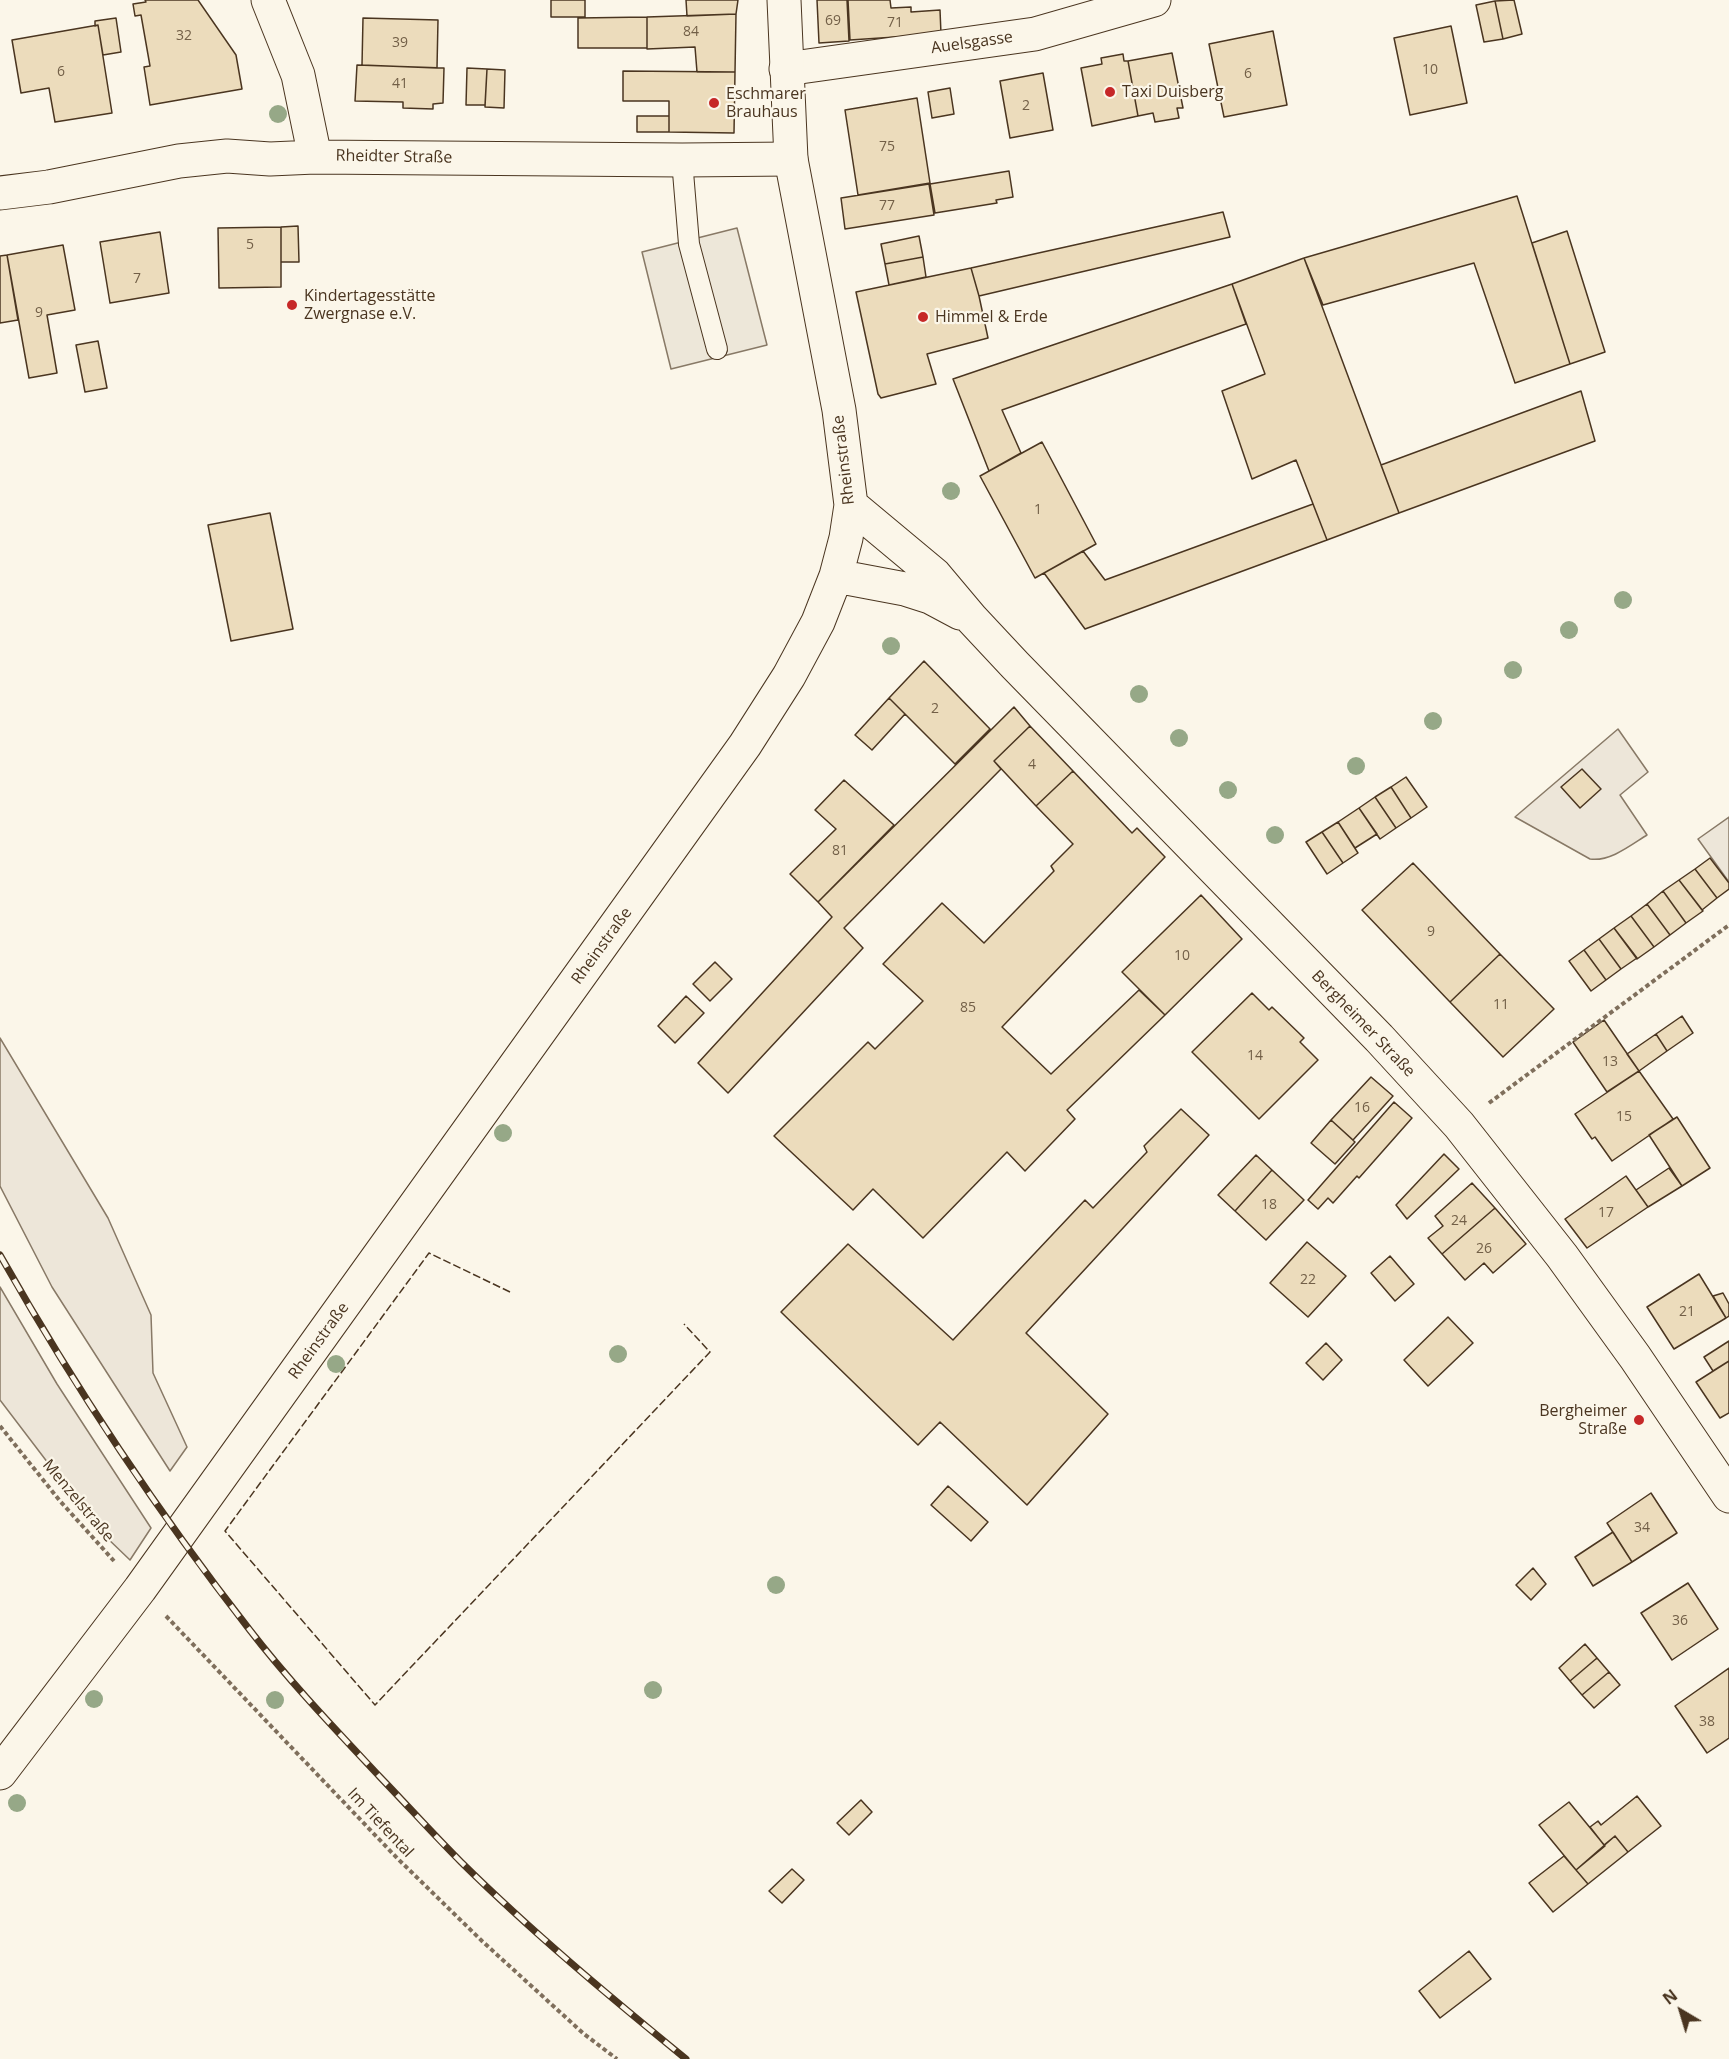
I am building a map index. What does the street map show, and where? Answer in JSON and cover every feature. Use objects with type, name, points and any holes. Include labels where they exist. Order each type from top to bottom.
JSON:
[{"type":"street","points":[[268,0],[298,75],[315,157]]},
{"type":"street","name":"Rheinstraße","points":[[0,1773],[140,1589],[745,745],[789,676],[818,622],[837,576],[851,506],[839,410],[791,159],[784,0]]},
{"type":"street","name":"Auelsgasse","points":[[786,69],[1035,34],[1154,0]]},
{"type":"street","name":"Rheidter Straße","points":[[0,193],[49,187],[179,161],[227,156],[270,159],[315,157],[791,159]]},
{"type":"street","name":"Bergheimer Straße","points":[[851,506],[935,575],[972,619],[1379,1038],[1459,1125],[1562,1256],[1635,1357],[1729,1496]]},
{"type":"street","name":"Bergheimer Straße","points":[[837,576],[905,589],[930,597],[972,619]]},
{"type":"lane","points":[[682,160],[689,244],[717,349]]},
{"type":"path","points":[[1459,1125],[1729,925]]},
{"type":"path","name":"Menzelstraße","points":[[0,1426],[96,1542],[140,1589]]},
{"type":"path","name":"Im Tiefental","points":[[140,1589],[397,1858],[482,1941],[584,2034],[616,2059]]},
{"type":"shaded area","points":[[737,228],[767,345],[671,369],[642,252]]},
{"type":"shaded area","points":[[1618,729],[1648,772],[1620,795],[1647,835],[1613,855],[1590,859],[1515,817]]},
{"type":"shaded area","points":[[1729,817],[1729,882],[1698,839]]},
{"type":"shaded area","points":[[0,1038],[108,1218],[151,1315],[153,1373],[187,1447],[170,1471],[52,1287],[0,1186]]},
{"type":"shaded area","points":[[0,1287],[57,1384],[151,1528],[130,1560],[105,1536],[0,1400]]},
{"type":"building","points":[[145,0],[198,0],[236,55],[242,89],[150,105],[144,67],[150,66],[141,15],[135,16],[133,4],[146,2]]},
{"type":"building","points":[[551,0],[585,0],[585,17],[551,17]]},
{"type":"building","points":[[686,0],[738,0],[736,14],[687,16]]},
{"type":"building","points":[[817,0],[847,0],[849,41],[819,43]]},
{"type":"building","points":[[848,0],[890,0],[891,8],[911,7],[911,12],[940,10],[941,34],[850,40]]},
{"type":"building","points":[[1514,0],[1522,34],[1503,39],[1495,1]]},
{"type":"building","points":[[1495,1],[1503,39],[1484,42],[1476,5]]},
{"type":"building","points":[[736,14],[735,72],[697,72],[695,47],[647,49],[647,17]]},
{"type":"building","points":[[647,17],[647,48],[578,48],[578,18]]},
{"type":"building","points":[[116,18],[121,52],[103,55],[98,25],[95,26],[95,21]]},
{"type":"building","points":[[363,18],[438,20],[437,68],[362,65]]},
{"type":"building","points":[[98,25],[112,113],[55,122],[49,88],[21,93],[12,40]]},
{"type":"building","points":[[1451,26],[1467,103],[1410,115],[1394,38]]},
{"type":"building","points":[[1273,31],[1287,105],[1224,117],[1209,44]]},
{"type":"building","points":[[1172,53],[1183,108],[1177,108],[1179,118],[1155,122],[1153,113],[1138,116],[1128,61]]},
{"type":"building","name":"Taxi Duisberg","points":[[1123,54],[1124,61],[1128,61],[1138,116],[1092,126],[1081,68],[1102,64],[1101,58]]},
{"type":"building","points":[[357,65],[444,68],[443,103],[433,104],[433,109],[403,108],[403,102],[355,101]]},
{"type":"building","points":[[467,68],[487,69],[485,105],[466,105]]},
{"type":"building","points":[[487,69],[505,70],[504,108],[485,107]]},
{"type":"building","points":[[623,71],[735,72],[734,133],[669,132],[669,101],[623,101]]},
{"type":"building","points":[[1043,73],[1053,130],[1010,138],[1000,81]]},
{"type":"building","points":[[950,88],[954,114],[932,118],[928,92]]},
{"type":"building","points":[[917,98],[930,183],[858,195],[845,110]]},
{"type":"building","points":[[637,116],[669,116],[669,132],[637,132]]},
{"type":"building","points":[[1009,171],[1013,197],[996,200],[997,203],[935,213],[930,184]]},
{"type":"building","points":[[929,184],[934,215],[845,229],[841,198]]},
{"type":"building","points":[[1517,196],[1570,364],[1515,383],[1474,263],[1323,305],[1304,258]]},
{"type":"building","points":[[1223,212],[1230,237],[979,296],[971,268]]},
{"type":"building","points":[[298,226],[299,262],[281,262],[281,227]]},
{"type":"building","points":[[281,227],[281,287],[219,288],[218,228]]},
{"type":"building","points":[[1567,231],[1605,352],[1570,364],[1532,243]]},
{"type":"building","points":[[160,232],[169,293],[110,303],[100,242]]},
{"type":"building","points":[[919,236],[923,257],[885,264],[881,244]]},
{"type":"building","points":[[63,245],[75,310],[47,315],[57,373],[29,378],[7,255]]},
{"type":"building","points":[[7,255],[18,320],[0,323],[0,256]]},
{"type":"building","points":[[923,257],[926,277],[889,285],[885,264]]},
{"type":"building","points":[[1304,258],[1399,513],[1327,540],[1296,460],[1252,479],[1222,391],[1265,374],[1232,284]]},
{"type":"building","name":"Himmel & Erde","points":[[971,268],[988,338],[927,354],[936,384],[881,398],[878,394],[856,292]]},
{"type":"building","points":[[1232,284],[1246,324],[1002,410],[1021,453],[989,471],[953,379]]},
{"type":"building","points":[[98,341],[107,388],[85,392],[76,345]]},
{"type":"building","points":[[1581,391],[1595,441],[1399,513],[1381,465]]},
{"type":"building","points":[[1042,442],[1096,544],[1035,578],[980,476]]},
{"type":"building","points":[[1313,504],[1327,540],[1085,629],[1044,573],[1083,551],[1105,580]]},
{"type":"building","points":[[270,513],[293,629],[231,641],[208,525]]},
{"type":"building","points":[[924,661],[990,729],[955,764],[889,698]]},
{"type":"building","points":[[889,698],[905,714],[872,750],[855,735]]},
{"type":"building","points":[[1014,707],[1030,726],[994,761],[1001,769],[844,928],[863,948],[728,1093],[698,1063],[832,917],[818,902]]},
{"type":"building","points":[[1030,726],[1073,771],[1036,806],[994,761]]},
{"type":"building","points":[[1582,769],[1601,789],[1580,808],[1561,787]]},
{"type":"building","points":[[1073,771],[1132,833],[1137,828],[1165,857],[1002,1027],[1051,1074],[1139,990],[1165,1015],[1067,1110],[1075,1119],[1025,1171],[1007,1152],[923,1238],[873,1189],[853,1210],[774,1136],[868,1042],[875,1049],[923,1001],[883,964],[942,903],[984,943],[1054,871],[1051,866],[1073,844],[1036,806]]},
{"type":"building","points":[[1406,777],[1427,807],[1411,818],[1391,787]]},
{"type":"building","points":[[844,780],[894,825],[818,902],[790,874],[836,829],[815,810]]},
{"type":"building","points":[[1391,787],[1411,818],[1396,828],[1375,797]]},
{"type":"building","points":[[1375,797],[1396,828],[1380,839],[1359,808]]},
{"type":"building","points":[[1359,808],[1377,834],[1355,848],[1338,822]]},
{"type":"building","points":[[1338,822],[1358,853],[1343,863],[1322,832]]},
{"type":"building","points":[[1322,832],[1343,863],[1327,874],[1306,842]]},
{"type":"building","points":[[1710,858],[1729,883],[1729,889],[1717,898],[1695,869]]},
{"type":"building","points":[[1413,863],[1500,954],[1450,1002],[1362,910]]},
{"type":"building","points":[[1695,869],[1717,898],[1702,910],[1679,880]]},
{"type":"building","points":[[1679,880],[1703,911],[1686,923],[1663,891]]},
{"type":"building","points":[[1663,891],[1686,923],[1670,935],[1647,904]]},
{"type":"building","points":[[1201,895],[1242,939],[1165,1015],[1122,972]]},
{"type":"building","points":[[1647,904],[1670,935],[1654,947],[1631,916]]},
{"type":"building","points":[[1631,916],[1654,947],[1637,959],[1614,928]]},
{"type":"building","points":[[1614,928],[1637,958],[1621,969],[1599,939]]},
{"type":"building","points":[[1599,939],[1621,969],[1606,980],[1584,950]]},
{"type":"building","points":[[1584,950],[1606,980],[1591,991],[1569,961]]},
{"type":"building","points":[[1500,954],[1554,1009],[1503,1057],[1450,1002]]},
{"type":"building","points":[[715,962],[732,979],[710,1001],[693,984]]},
{"type":"building","points":[[1252,993],[1269,1010],[1272,1007],[1304,1038],[1300,1042],[1318,1060],[1259,1119],[1192,1052]]},
{"type":"building","points":[[686,996],[704,1013],[675,1043],[658,1026]]},
{"type":"building","points":[[1682,1016],[1693,1033],[1667,1051],[1656,1034]]},
{"type":"building","points":[[1604,1020],[1639,1071],[1607,1092],[1573,1042]]},
{"type":"building","points":[[1656,1034],[1667,1051],[1639,1071],[1627,1054]]},
{"type":"building","points":[[1639,1071],[1673,1119],[1612,1161],[1595,1137],[1592,1139],[1575,1114]]},
{"type":"building","points":[[1371,1077],[1393,1096],[1353,1140],[1331,1120]]},
{"type":"building","points":[[1394,1102],[1412,1118],[1359,1178],[1357,1176],[1333,1203],[1328,1198],[1318,1209],[1308,1200]]},
{"type":"building","points":[[1181,1109],[1209,1135],[1026,1333],[1108,1414],[1027,1505],[940,1422],[918,1445],[781,1312],[848,1244],[953,1340],[1085,1200],[1093,1208],[1147,1152],[1144,1146]]},
{"type":"building","points":[[1677,1117],[1710,1168],[1682,1186],[1649,1135]]},
{"type":"building","points":[[1331,1120],[1355,1142],[1335,1164],[1311,1143]]},
{"type":"building","points":[[1444,1154],[1459,1169],[1407,1219],[1396,1205]]},
{"type":"building","points":[[1256,1155],[1272,1170],[1235,1211],[1218,1195]]},
{"type":"building","points":[[1669,1168],[1682,1186],[1648,1207],[1636,1190]]},
{"type":"building","points":[[1272,1170],[1304,1200],[1266,1240],[1235,1211]]},
{"type":"building","points":[[1626,1176],[1648,1207],[1587,1248],[1565,1219]]},
{"type":"building","points":[[1472,1183],[1495,1208],[1442,1254],[1428,1238],[1443,1226],[1435,1216]]},
{"type":"building","points":[[1495,1208],[1526,1244],[1493,1273],[1484,1263],[1465,1280],[1442,1254]]},
{"type":"building","points":[[1307,1242],[1346,1276],[1308,1317],[1270,1283]]},
{"type":"building","points":[[1390,1256],[1414,1284],[1395,1301],[1371,1273]]},
{"type":"building","points":[[1699,1274],[1726,1318],[1674,1349],[1647,1307]]},
{"type":"building","points":[[1723,1293],[1729,1304],[1729,1316],[1726,1318],[1713,1296]]},
{"type":"building","points":[[1448,1317],[1473,1343],[1428,1386],[1404,1360]]},
{"type":"building","points":[[1729,1341],[1729,1361],[1713,1371],[1704,1357]]},
{"type":"building","points":[[1326,1343],[1342,1360],[1323,1380],[1306,1363]]},
{"type":"building","points":[[1729,1361],[1729,1413],[1720,1418],[1696,1382]]},
{"type":"building","points":[[948,1486],[988,1522],[971,1541],[931,1505]]},
{"type":"building","points":[[1651,1493],[1677,1533],[1632,1562],[1607,1523]]},
{"type":"building","points":[[1613,1532],[1632,1562],[1593,1586],[1575,1557]]},
{"type":"building","points":[[1533,1568],[1546,1584],[1531,1600],[1516,1585]]},
{"type":"building","points":[[1688,1583],[1718,1629],[1672,1660],[1641,1613]]},
{"type":"building","points":[[1585,1644],[1597,1658],[1570,1681],[1559,1668]]},
{"type":"building","points":[[1597,1658],[1609,1672],[1582,1695],[1570,1681]]},
{"type":"building","points":[[1729,1668],[1729,1738],[1707,1753],[1675,1706]]},
{"type":"building","points":[[1609,1672],[1620,1685],[1594,1708],[1582,1695]]},
{"type":"building","points":[[1637,1796],[1661,1826],[1628,1852],[1615,1836],[1604,1845],[1590,1827],[1598,1821],[1601,1825]]},
{"type":"building","points":[[861,1800],[872,1812],[849,1835],[837,1823]]},
{"type":"building","points":[[1569,1802],[1605,1846],[1576,1870],[1539,1825]]},
{"type":"building","points":[[1615,1836],[1628,1852],[1588,1884],[1576,1870]]},
{"type":"building","points":[[1564,1856],[1588,1884],[1553,1912],[1529,1883]]},
{"type":"building","points":[[792,1869],[804,1880],[782,1903],[769,1891]]},
{"type":"building","points":[[1469,1951],[1491,1979],[1440,2018],[1419,1991]]},
{"type":"railway","points":[[0,1255],[57,1352],[117,1446],[181,1539],[280,1667],[380,1777],[488,1888],[571,1963],[686,2059]]},
{"type":"fence","points":[[510,1292],[429,1253],[225,1531],[375,1705],[710,1352],[684,1324]]},
{"type":"place","name":"Taxi Duisberg","points":[[1110,92]]},
{"type":"place","name":"Eschmarer Brauhaus","points":[[714,103]]},
{"type":"place","name":"Kindertagesstätte Zwergnase e.V.","points":[[292,305]]},
{"type":"place","name":"Himmel & Erde","points":[[923,317]]},
{"type":"place","name":"Bergheimer Straße","points":[[1639,1420]]}]
